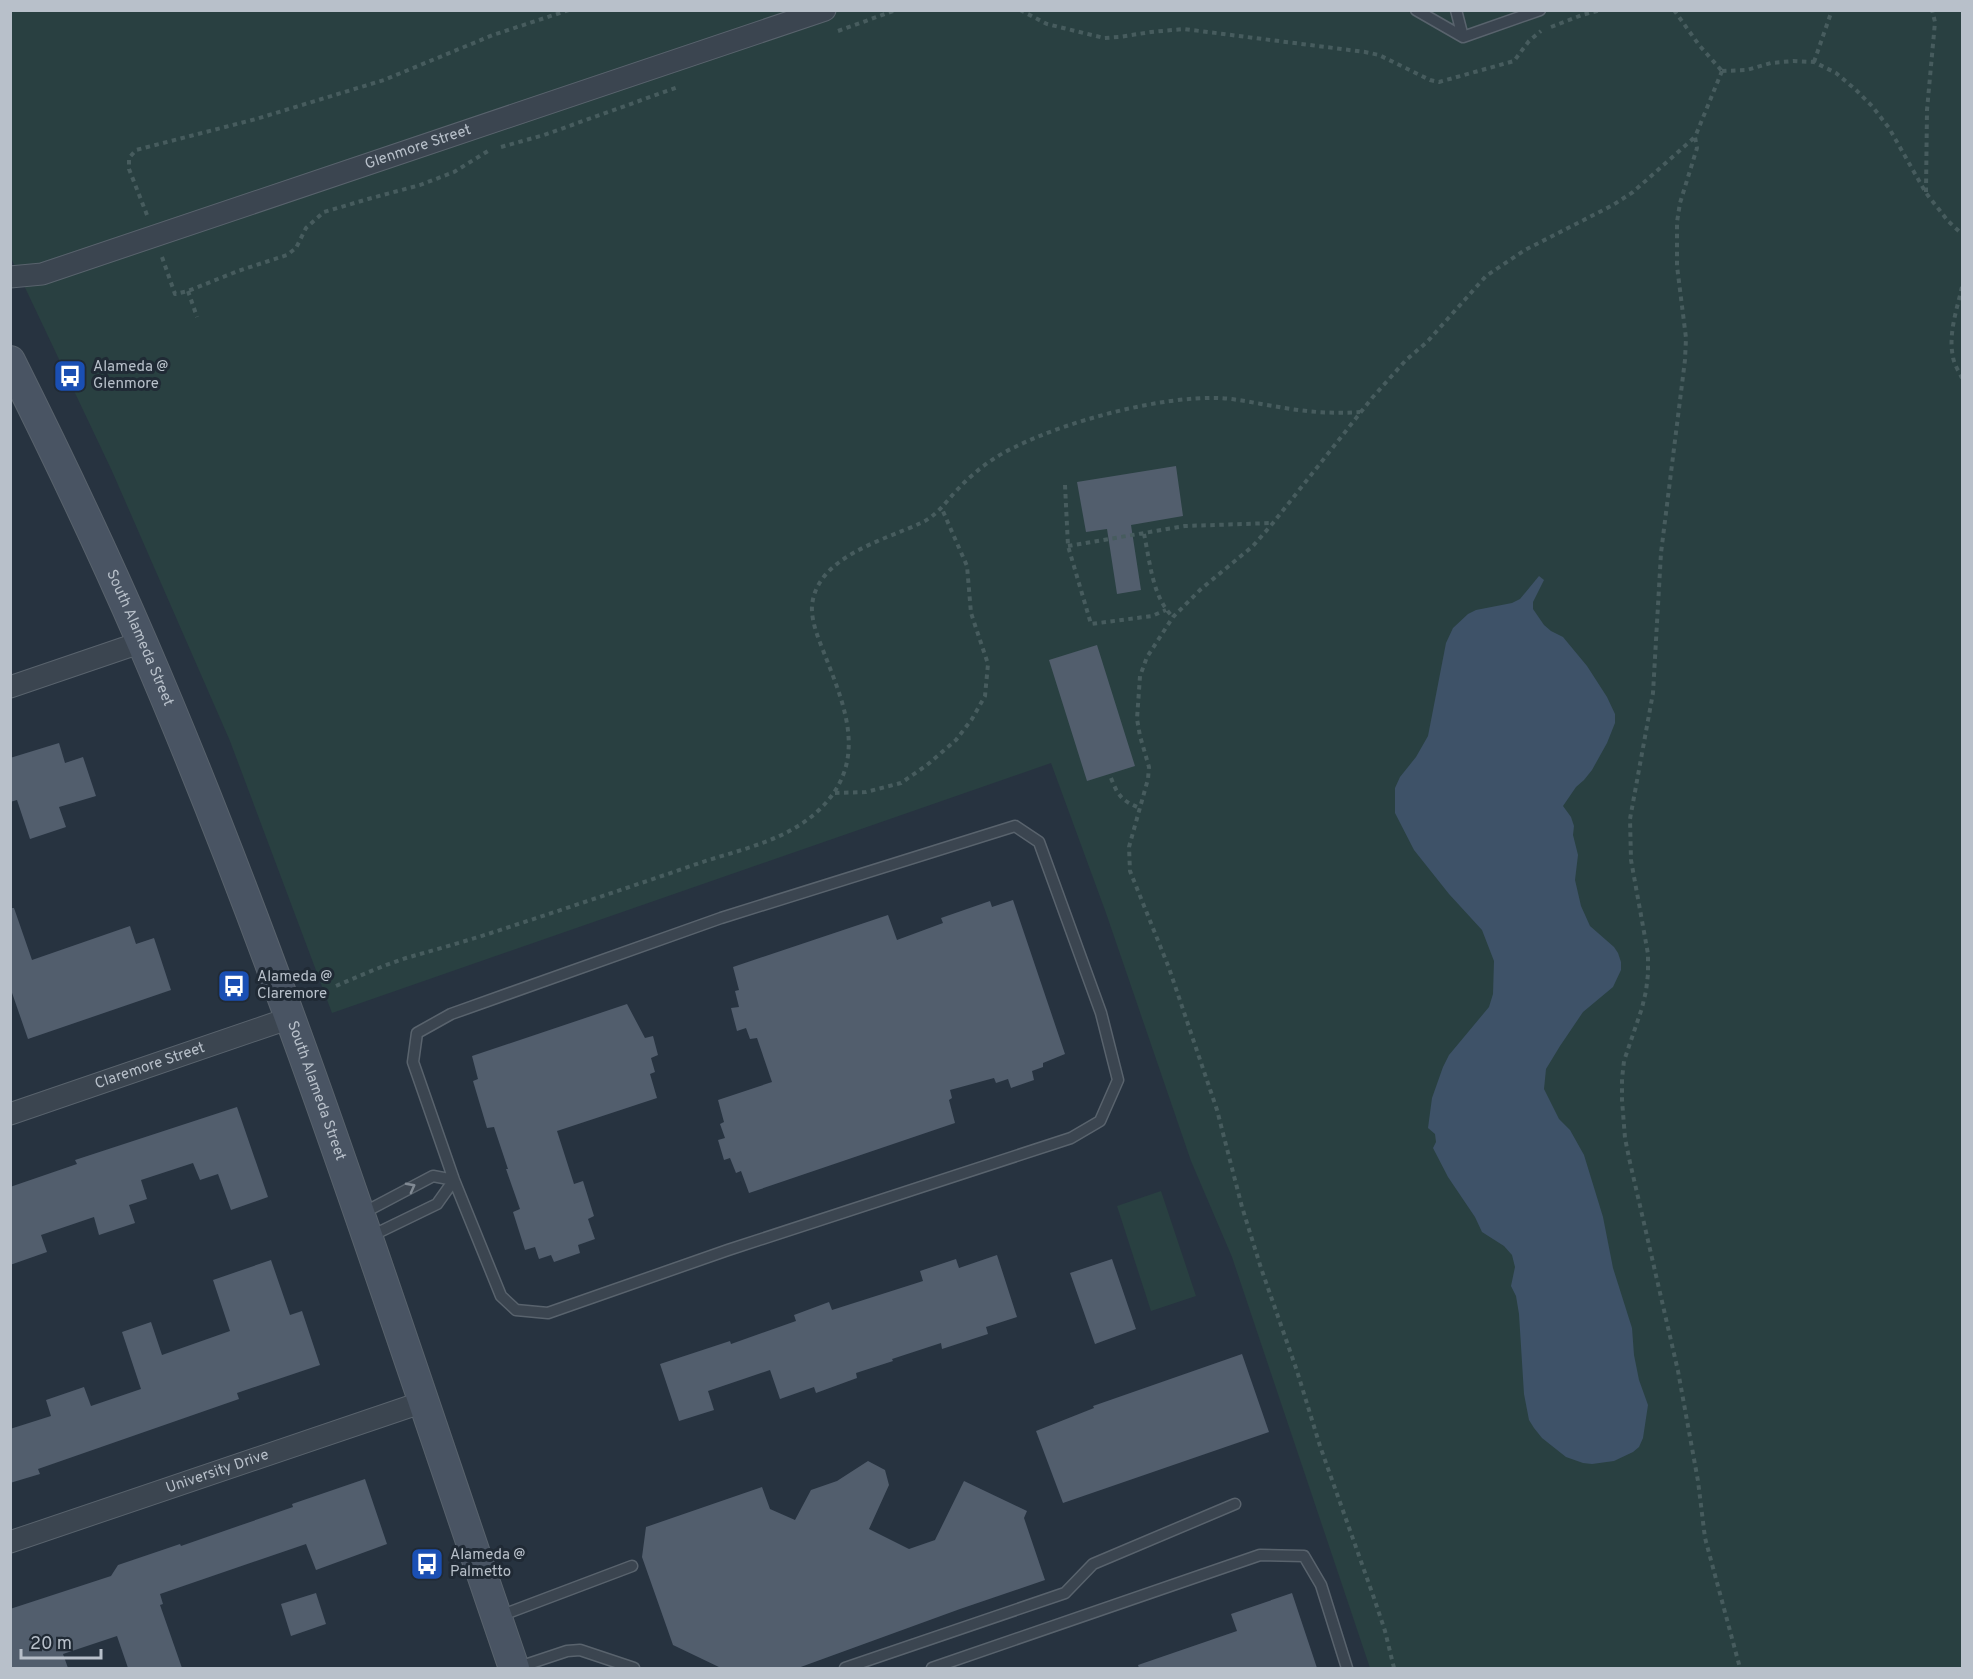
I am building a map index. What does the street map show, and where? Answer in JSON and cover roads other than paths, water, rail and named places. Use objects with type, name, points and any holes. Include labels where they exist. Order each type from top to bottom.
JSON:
[{"type":"main road","name":"South Alameda Street","points":[[10,361],[61,462],[142,642],[217,827],[290,1018],[364,1226],[515,1668]]},
{"type":"street","name":"Glenmore Street","points":[[10,277],[42,274],[825,10]]},
{"type":"street","points":[[10,687],[142,642]]},
{"type":"street","name":"Claremore Street","points":[[10,1114],[290,1018]]},
{"type":"street","name":"University Drive","points":[[10,1542],[423,1402]]},
{"type":"lane","points":[[1416,10],[1463,38]]},
{"type":"lane","points":[[1456,10],[1463,38]]},
{"type":"lane","points":[[1463,38],[1534,12]]},
{"type":"lane","points":[[1015,826],[1039,842],[1101,1013],[1118,1080],[1100,1121],[1071,1138],[728,1250],[548,1313],[516,1310],[501,1296],[454,1180],[414,1062],[417,1033],[451,1014],[721,918],[1015,826]]},
{"type":"lane","points":[[364,1226],[433,1176],[454,1180]]},
{"type":"lane","points":[[364,1226],[437,1204],[454,1180]]},
{"type":"lane","points":[[845,1668],[1065,1593],[1093,1564],[1235,1504]]},
{"type":"lane","points":[[932,1668],[1260,1556],[1304,1556],[1321,1585],[1347,1668]]},
{"type":"lane","points":[[497,1617],[632,1566]]},
{"type":"lane","points":[[515,1668],[567,1651],[580,1650],[634,1668]]},
{"type":"water","points":[[1539,576],[1544,580],[1533,602],[1533,609],[1544,625],[1563,637],[1587,666],[1615,714],[1615,723],[1607,743],[1592,770],[1563,806],[1574,826],[1573,835],[1578,855],[1575,880],[1581,906],[1590,926],[1618,953],[1621,970],[1613,987],[1583,1012],[1560,1046],[1546,1069],[1544,1089],[1559,1119],[1570,1130],[1584,1155],[1603,1217],[1613,1268],[1632,1328],[1639,1380],[1648,1405],[1643,1438],[1639,1447],[1614,1461],[1592,1464],[1566,1457],[1542,1438],[1529,1420],[1524,1394],[1519,1314],[1516,1296],[1511,1286],[1515,1267],[1512,1255],[1504,1246],[1482,1232],[1433,1148],[1436,1142],[1435,1134],[1428,1128],[1432,1098],[1449,1055],[1489,1007],[1493,994],[1494,961],[1482,930],[1449,894],[1414,850],[1395,813],[1395,788],[1428,736],[1446,643],[1453,628],[1476,610],[1512,603],[1520,599]]},
{"type":"place","name":"Alameda @ Glenmore","points":[[70,376]]},
{"type":"place","name":"Alameda @ Claremore","points":[[234,986]]},
{"type":"place","name":"Alameda @ Palmetto","points":[[427,1564]]}]
